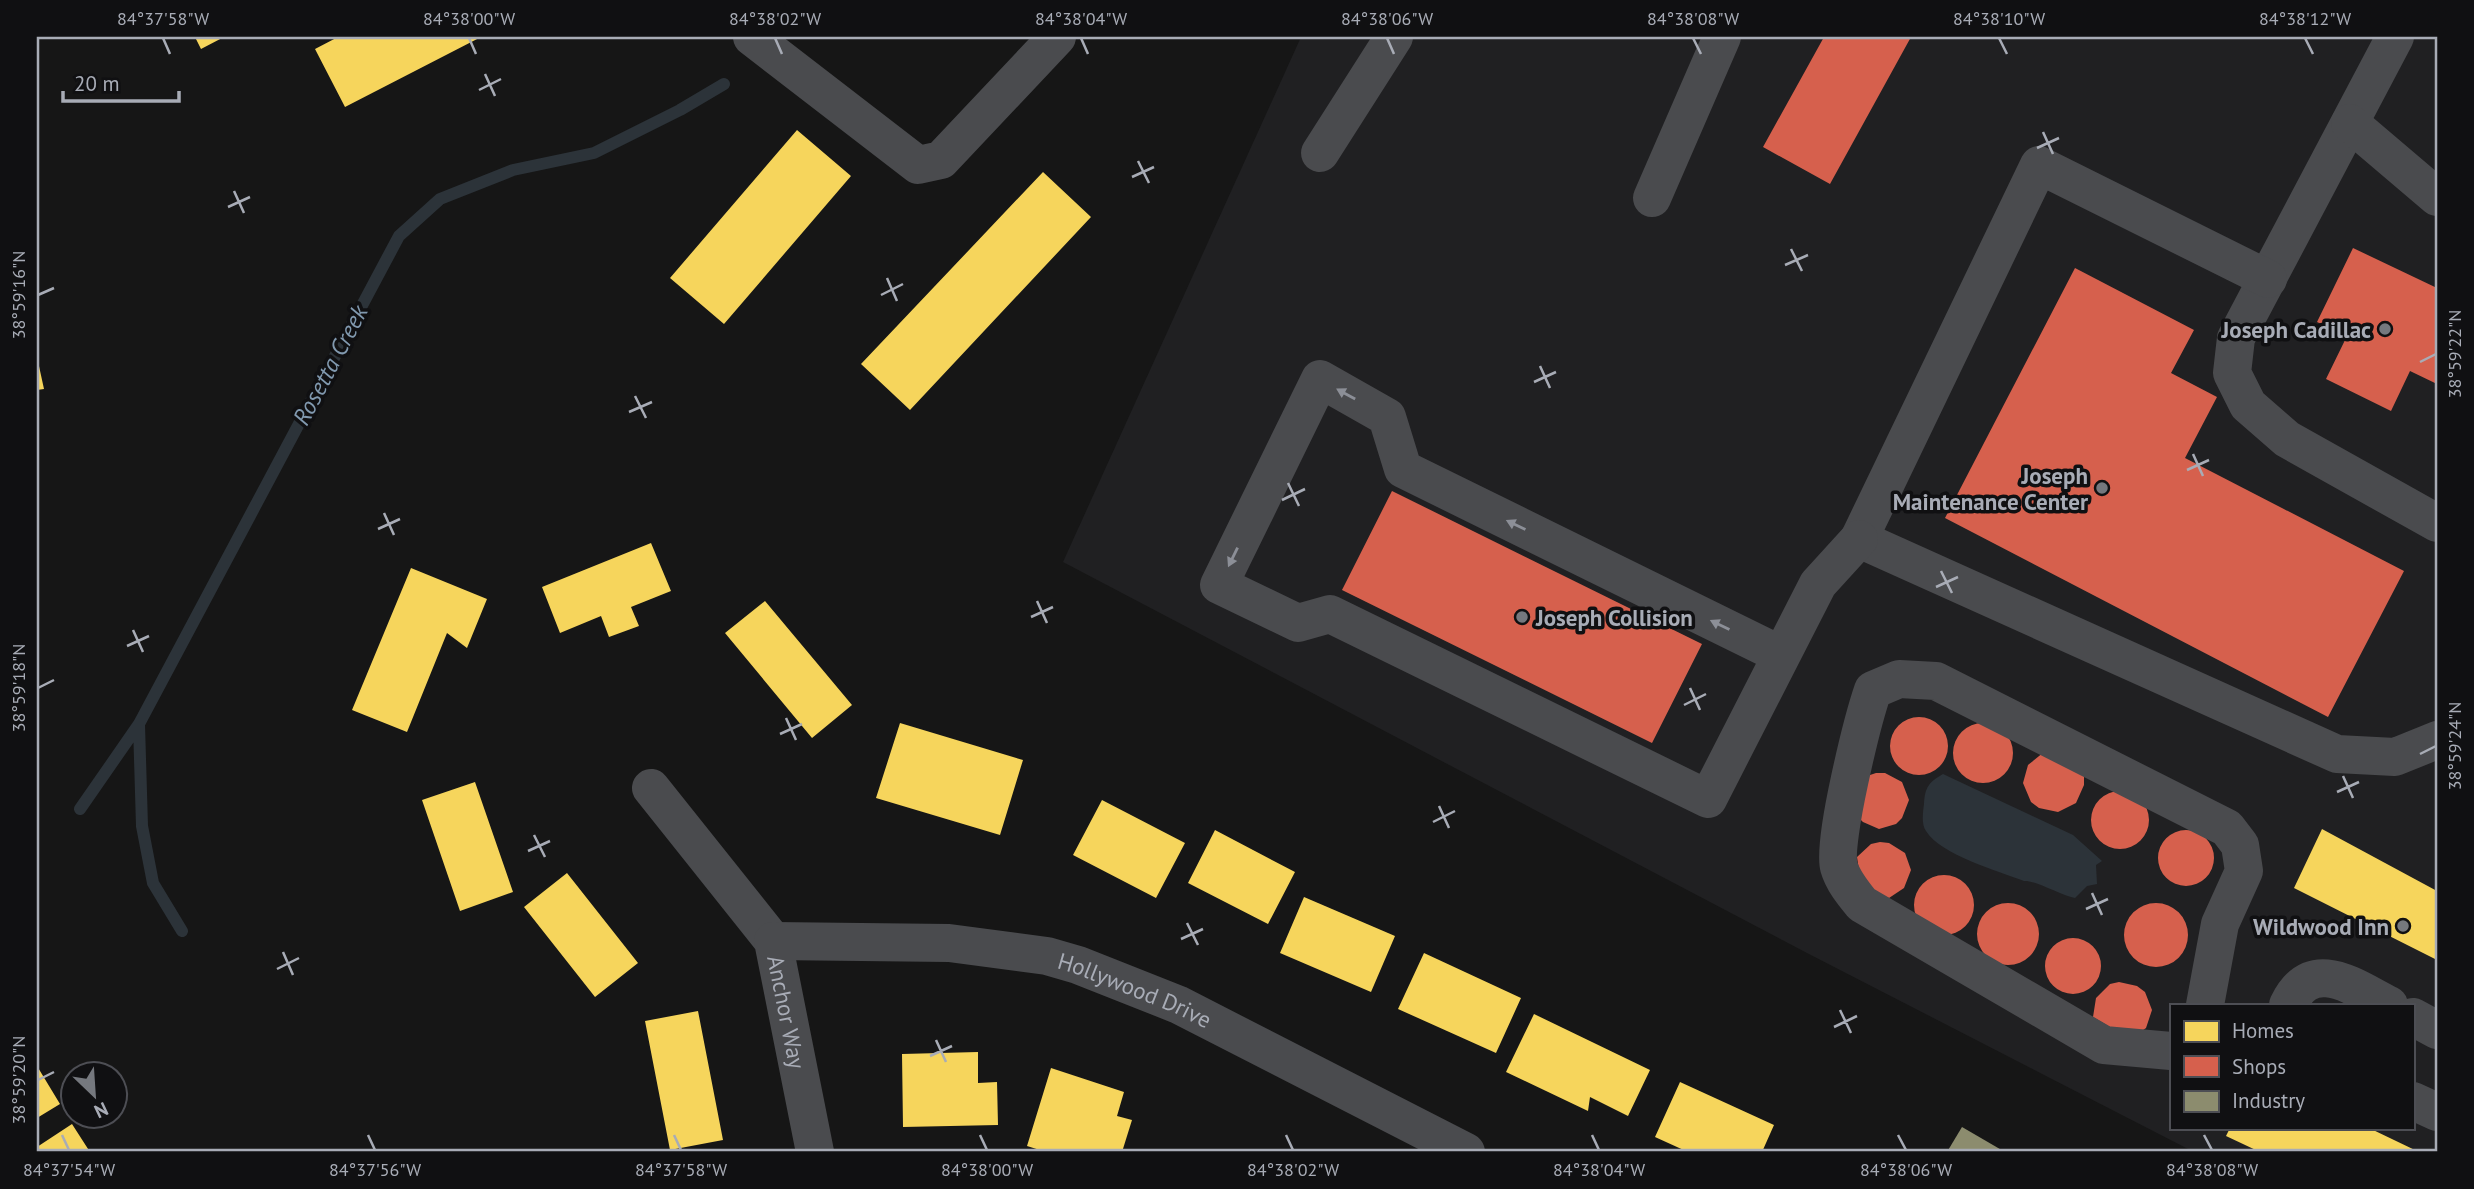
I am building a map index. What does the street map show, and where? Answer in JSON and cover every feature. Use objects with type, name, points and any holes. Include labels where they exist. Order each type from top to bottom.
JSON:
[{"type":"street","points":[[751,37],[918,165],[941,160],[1057,37]]},
{"type":"street","points":[[1320,153],[1394,37]]},
{"type":"street","points":[[1652,198],[1722,37]]},
{"type":"street","points":[[2395,37],[2236,338],[2232,373],[2248,405],[2287,439],[2437,523]]},
{"type":"street","points":[[2350,122],[2437,197]]},
{"type":"street","points":[[1781,656],[1403,469],[1387,417],[1320,379],[1219,585],[1298,623],[1330,614],[1708,799],[1818,584],[1859,538],[2039,165],[2268,279]]},
{"type":"street","points":[[1859,538],[2337,754],[2395,757],[2437,740]]},
{"type":"street","points":[[2170,1051],[2104,1045],[1862,904],[1849,888],[1839,865],[1839,837],[1873,690],[1899,679],[1936,681],[2227,828],[2240,845],[2244,871],[2220,924],[2205,1004]]},
{"type":"street","name":"Anchor Way","points":[[651,788],[773,941],[815,1152]]},
{"type":"street","name":"Hollywood Drive","points":[[773,941],[949,943],[1047,956],[1079,965],[1179,1005],[1466,1152]]},
{"type":"street","points":[[2288,1004],[2296,989],[2317,977],[2340,980],[2387,1004]]},
{"type":"street","points":[[2414,1018],[2437,1030]]},
{"type":"street","points":[[2414,1101],[2437,1112]]},
{"type":"shaded area","points":[[1301,37],[2437,37],[2437,1152],[2194,1152],[1807,953],[1063,562]]},
{"type":"shaded area","points":[[1943,774],[2073,835],[2102,861],[2096,865],[2097,884],[2087,886],[2075,898],[1986,867],[1944,848],[1933,840],[1923,825],[1927,789]]},
{"type":"building: Homes","points":[[195,37],[224,37],[201,49]]},
{"type":"building: Homes","points":[[338,37],[481,37],[345,107],[315,49]]},
{"type":"building: Homes","points":[[797,130],[851,176],[724,324],[670,278]]},
{"type":"building: Homes","points":[[1043,172],[1091,217],[910,410],[861,364]]},
{"type":"building: Homes","points":[[37,357],[44,389],[37,390]]},
{"type":"building: Homes","points":[[651,543],[671,591],[631,607],[639,626],[609,637],[601,616],[560,633],[542,587]]},
{"type":"building: Homes","points":[[411,568],[487,599],[467,648],[447,633],[407,732],[352,710]]},
{"type":"building: Homes","points":[[765,601],[852,705],[812,738],[725,633]]},
{"type":"building: Homes","points":[[900,723],[1023,760],[1000,835],[876,798]]},
{"type":"building: Homes","points":[[475,782],[513,892],[460,911],[422,800]]},
{"type":"building: Homes","points":[[1102,800],[1185,843],[1156,898],[1073,855]]},
{"type":"building: Homes","name":"Wildwood Inn","points":[[2322,829],[2437,891],[2437,960],[2294,888]]},
{"type":"building: Homes","points":[[1215,830],[1295,872],[1268,924],[1188,883]]},
{"type":"building: Homes","points":[[567,873],[638,963],[595,997],[524,907]]},
{"type":"building: Homes","points":[[1304,897],[1395,936],[1371,992],[1280,953]]},
{"type":"building: Homes","points":[[1424,953],[1521,998],[1496,1053],[1398,1009]]},
{"type":"building: Homes","points":[[698,1011],[723,1140],[670,1150],[645,1021]]},
{"type":"building: Homes","points":[[1534,1014],[1650,1070],[1628,1116],[1590,1097],[1588,1111],[1506,1072]]},
{"type":"building: Homes","points":[[978,1052],[978,1083],[997,1082],[998,1125],[903,1127],[902,1054]]},
{"type":"building: Homes","points":[[37,1066],[60,1104],[37,1118]]},
{"type":"building: Homes","points":[[1051,1068],[1124,1092],[1117,1116],[1132,1120],[1122,1152],[1046,1152],[1027,1146]]},
{"type":"building: Homes","points":[[1680,1082],[1774,1125],[1762,1152],[1688,1152],[1655,1137]]},
{"type":"building: Homes","points":[[63,1130],[76,1130],[90,1152],[37,1152],[37,1147]]},
{"type":"building: Homes","points":[[2229,1130],[2373,1130],[2419,1152],[2260,1152],[2226,1136]]},
{"type":"building: Shops","points":[[1824,37],[1911,37],[1830,184],[1763,147]]},
{"type":"building: Shops","name":"Joseph Cadillac","points":[[2353,248],[2437,288],[2437,384],[2410,371],[2391,411],[2326,379],[2347,336],[2317,322]]},
{"type":"building: Shops","name":"Joseph Maintenance Center","points":[[2075,268],[2194,330],[2171,373],[2217,397],[2185,458],[2404,571],[2328,717],[1945,518]]},
{"type":"building: Shops","name":"Joseph Collision","points":[[1392,491],[1702,644],[1652,743],[1342,590]]},
{"type":"building: Shops","points":[[1919,717],[1930,719],[1943,730],[1948,746],[1946,757],[1935,770],[1919,775],[1908,773],[1895,762],[1890,746],[1892,735],[1903,722]]},
{"type":"building: Shops","points":[[1983,723],[2000,728],[2008,736],[2013,753],[2008,770],[2000,778],[1983,783],[1966,778],[1958,770],[1953,753],[1958,736],[1966,728]]},
{"type":"building: Shops","points":[[2044,752],[2084,775],[2084,785],[2076,803],[2058,812],[2039,808],[2031,802],[2023,783],[2028,765]]},
{"type":"building: Shops","points":[[1885,773],[1902,782],[1909,800],[1902,818],[1896,824],[1879,829],[1863,822],[1857,816],[1867,776]]},
{"type":"building: Shops","points":[[2120,791],[2131,793],[2144,804],[2149,820],[2147,831],[2136,844],[2120,849],[2109,847],[2096,836],[2091,820],[2093,809],[2104,796]]},
{"type":"building: Shops","points":[[2180,830],[2192,830],[2202,834],[2210,842],[2214,858],[2210,874],[2202,882],[2192,886],[2180,886],[2170,882],[2162,874],[2158,864],[2158,852],[2162,842],[2170,834]]},
{"type":"building: Shops","points":[[1889,843],[1905,853],[1911,870],[1904,888],[1889,898],[1862,891],[1857,857],[1871,844]]},
{"type":"building: Shops","points":[[1944,875],[1961,880],[1969,888],[1974,905],[1969,922],[1961,930],[1944,935],[1927,930],[1919,922],[1914,905],[1919,888],[1927,880]]},
{"type":"building: Shops","points":[[2008,903],[2020,905],[2030,912],[2037,922],[2037,946],[2030,956],[2020,963],[2008,965],[1996,963],[1986,956],[1979,946],[1977,934],[1979,922],[1986,912],[1996,905]]},
{"type":"building: Shops","points":[[2156,903],[2174,909],[2182,917],[2188,935],[2182,953],[2174,961],[2156,967],[2138,961],[2130,953],[2124,935],[2130,917],[2138,909]]},
{"type":"building: Shops","points":[[2073,938],[2084,940],[2093,946],[2099,955],[2099,977],[2093,986],[2084,992],[2073,994],[2062,992],[2053,986],[2047,977],[2045,966],[2047,955],[2053,946],[2062,940]]},
{"type":"building: Shops","points":[[2119,982],[2137,986],[2145,992],[2152,1010],[2146,1028],[2130,1039],[2093,1017],[2096,998],[2110,984]]},
{"type":"building: Industry","points":[[1962,1127],[2005,1152],[1947,1152]]},
{"type":"waterway","name":"Rosetta Creek","points":[[80,809],[139,724],[399,236],[440,199],[513,170],[594,153],[680,110],[724,84]]},
{"type":"waterway","points":[[139,725],[142,826],[153,883],[182,931]]},
{"type":"place","name":"Joseph Cadillac","points":[[2385,329]]},
{"type":"place","name":"Joseph Maintenance Center","points":[[2102,488]]},
{"type":"place","name":"Joseph Collision","points":[[1522,617]]},
{"type":"place","name":"Wildwood Inn","points":[[2403,926]]}]
